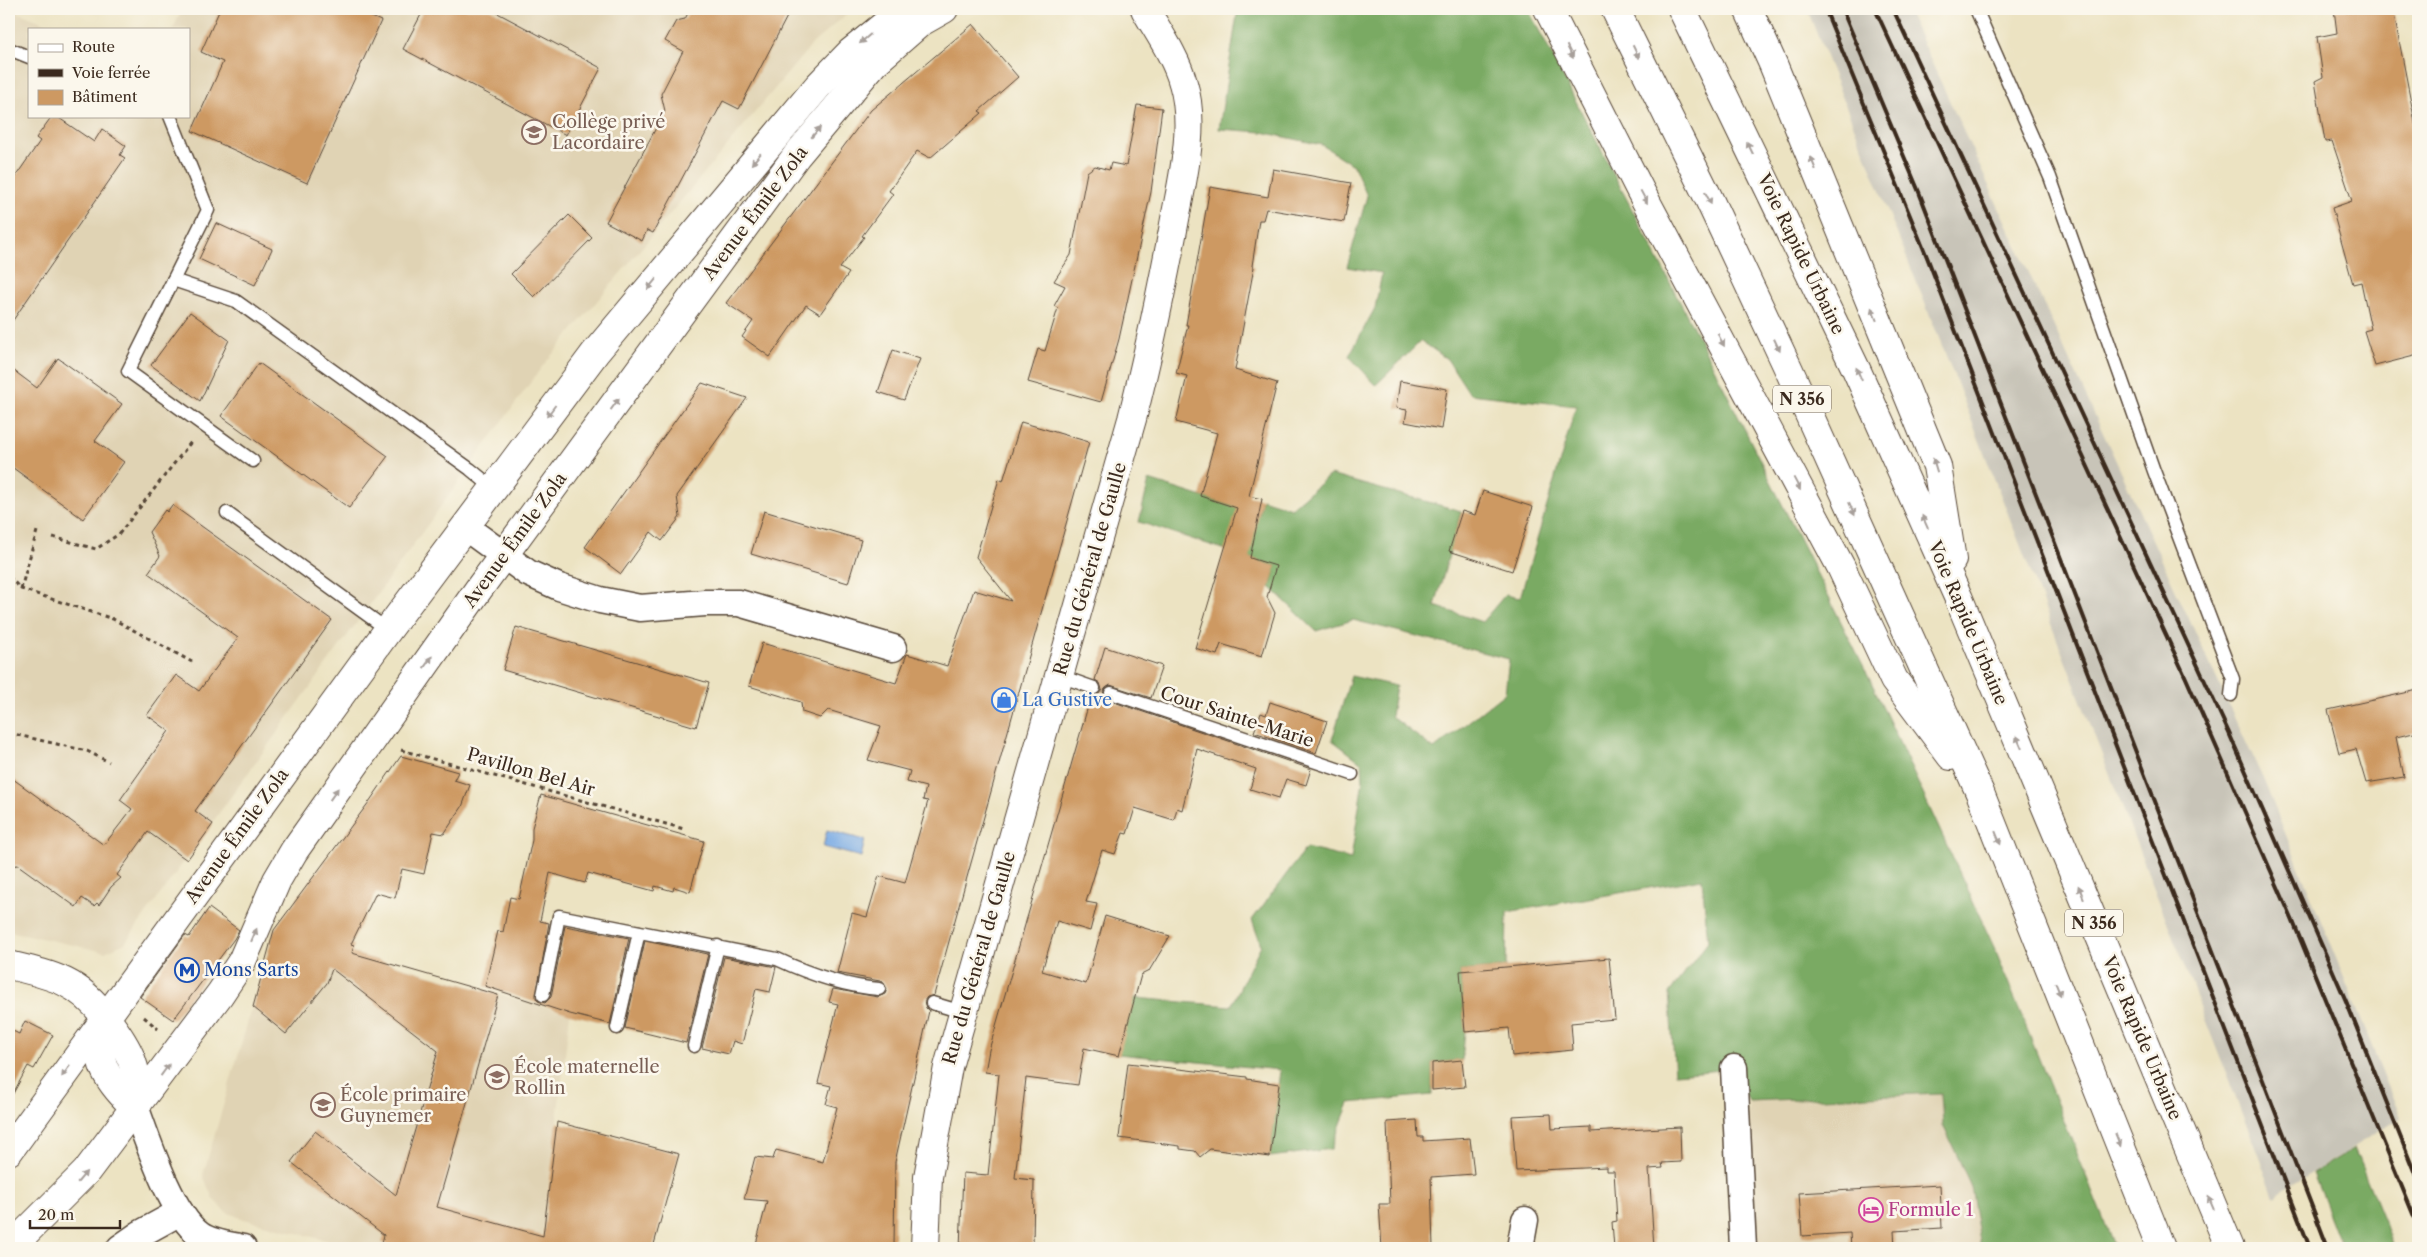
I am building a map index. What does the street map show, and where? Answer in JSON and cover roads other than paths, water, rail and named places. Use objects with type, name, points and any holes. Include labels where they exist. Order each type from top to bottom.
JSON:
[{"type":"main road","name":"Avenue Émile Zola","points":[[9,1151],[388,630],[595,353],[818,86],[850,52],[904,9]]},
{"type":"main road","name":"Avenue Émile Zola","points":[[10,1248],[78,1182],[179,1051],[242,960],[286,863],[503,556],[797,155],[874,63],[921,22],[944,9]]},
{"type":"main road","name":"Rue du Général de Gaulle","points":[[926,1248],[926,1197],[933,1144],[948,1067],[962,1012],[1060,676],[1142,378],[1184,171],[1188,130],[1187,105],[1183,83],[1145,9]]},
{"type":"main road","points":[[1548,9],[1640,190],[1844,575],[1894,680],[1980,793]]},
{"type":"main road","name":"N 356","points":[[1615,9],[1708,197],[1789,370],[1980,793],[2161,1248]]},
{"type":"main road","name":"Voie Rapide Urbaine","points":[[1682,9],[1848,351],[1959,599],[2230,1248]]},
{"type":"main road","points":[[1748,9],[1773,64],[1937,466],[1959,599]]},
{"type":"main road","points":[[9,965],[62,979],[87,996],[105,1017],[126,1047],[135,1069],[138,1089],[136,1109]]},
{"type":"street","points":[[464,527],[528,573],[559,587],[618,604],[640,608],[705,603],[739,604],[893,648]]},
{"type":"street","points":[[1734,1068],[1744,1248]]},
{"type":"street","points":[[136,1109],[168,1189],[180,1212],[200,1235],[243,1248]]},
{"type":"street","points":[[120,1248],[140,1234],[180,1212]]},
{"type":"street","points":[[1520,1248],[1525,1220]]},
{"type":"lane","points":[[1976,9],[2050,177],[2154,471],[2233,678],[2230,695]]},
{"type":"lane","points":[[9,49],[28,57]]},
{"type":"lane","points":[[171,118],[208,210],[128,371],[253,461]]},
{"type":"lane","points":[[173,280],[236,301],[462,463],[493,488]]},
{"type":"lane","points":[[227,513],[388,630]]},
{"type":"lane","points":[[1060,676],[1094,688]]},
{"type":"lane","name":"Cour Sainte-Marie","points":[[1111,694],[1352,774]]},
{"type":"lane","points":[[543,995],[559,916],[778,958],[806,973],[861,987],[879,989]]},
{"type":"lane","points":[[617,1028],[639,932]]},
{"type":"lane","points":[[694,1046],[718,946]]},
{"type":"lane","points":[[932,1003],[962,1012]]},
{"type":"water","points":[[827,830],[865,840],[861,857],[823,847]]},
{"type":"railway","points":[[1825,9],[1927,257],[2310,1248]]},
{"type":"railway","points":[[1842,9],[1919,192],[2328,1248]]},
{"type":"railway","points":[[1875,9],[2186,678],[2292,919],[2418,1226]]},
{"type":"railway","points":[[1893,9],[2229,733],[2346,1001],[2418,1181]]},
{"type":"place","name":"Collège privé Lacordaire","points":[[534,132]]},
{"type":"place","name":"La Gustive","points":[[1004,700]]},
{"type":"place","name":"Mons Sarts","points":[[187,970]]},
{"type":"place","name":"École maternelle Rollin","points":[[497,1077]]},
{"type":"place","name":"École primaire Guynemer","points":[[323,1105]]},
{"type":"place","name":"Formule 1","points":[[1871,1210]]}]
